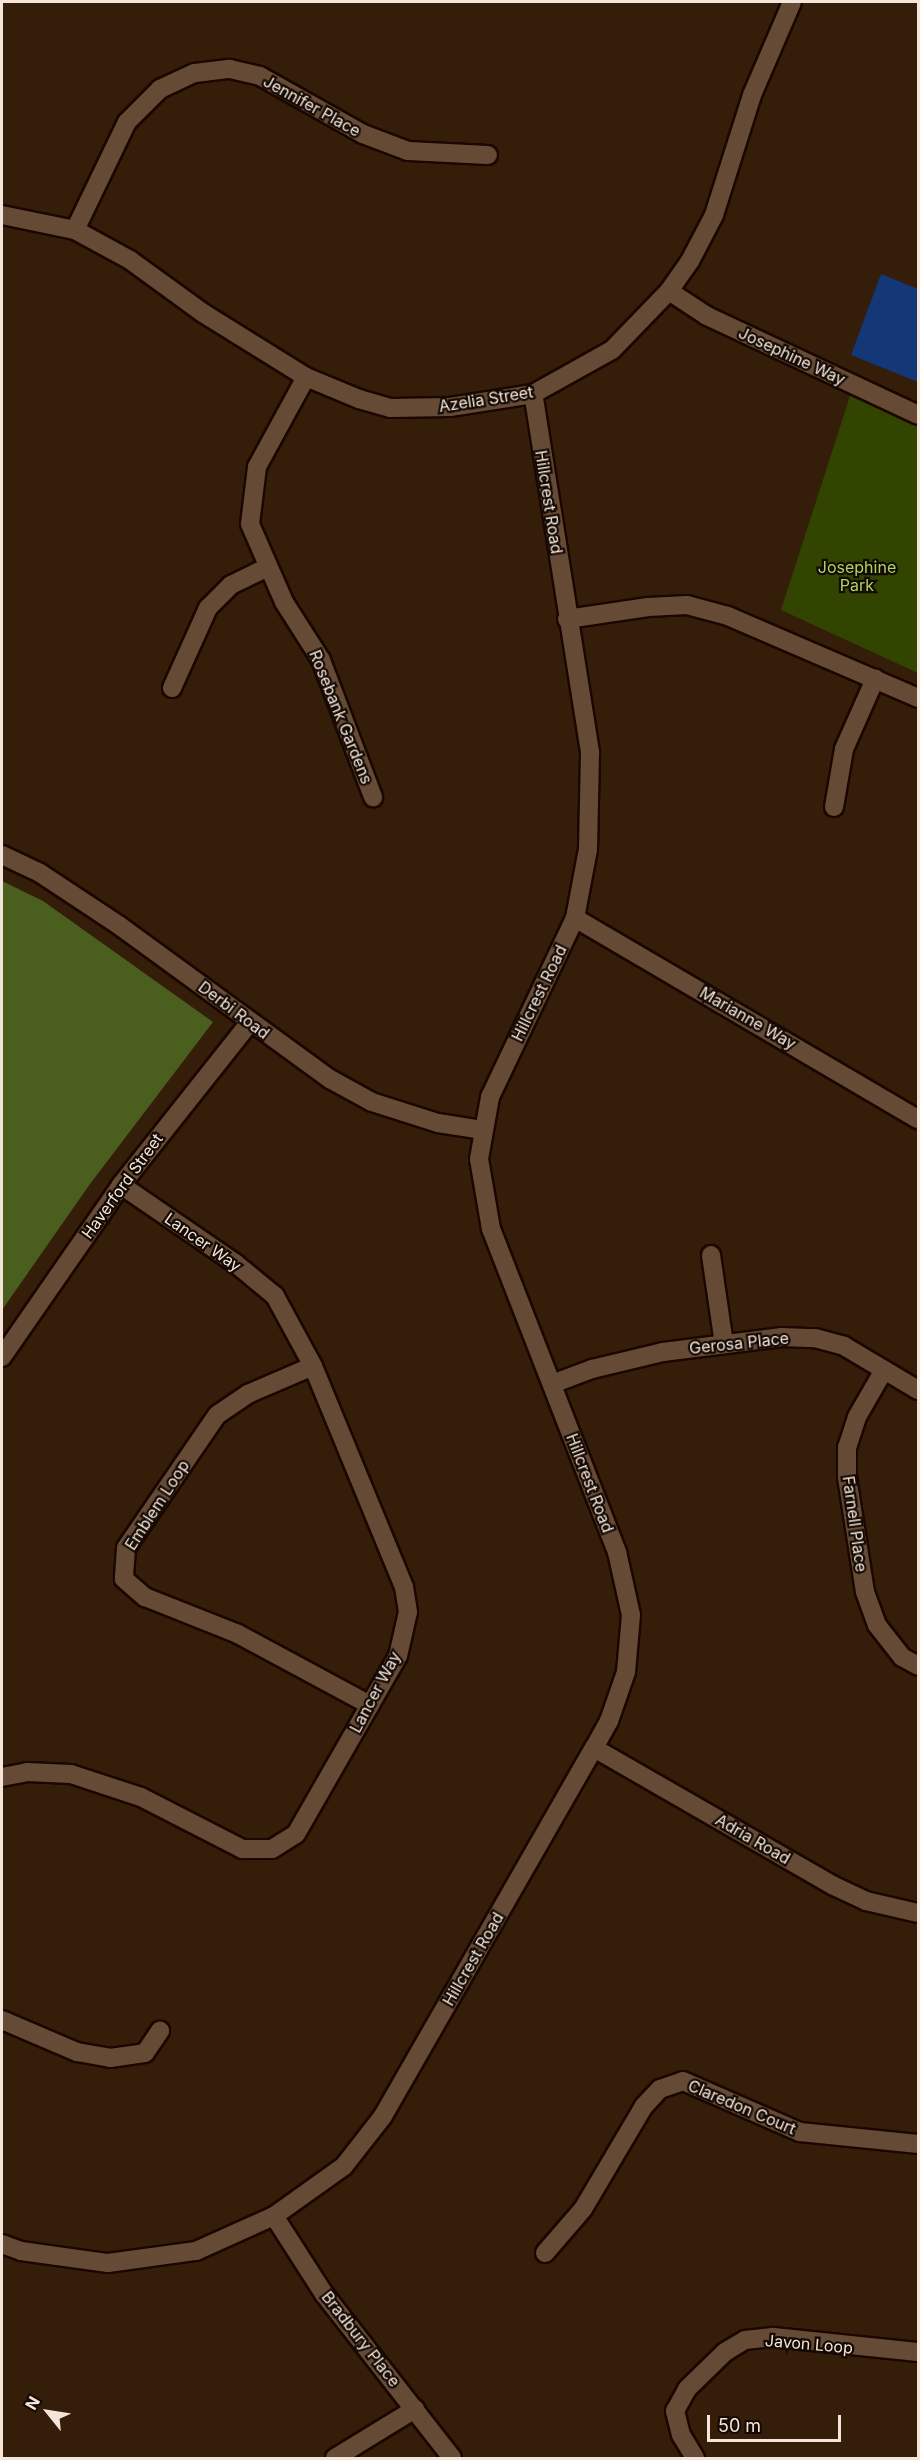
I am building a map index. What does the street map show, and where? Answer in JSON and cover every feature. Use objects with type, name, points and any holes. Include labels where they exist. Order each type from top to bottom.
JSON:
[{"type":"street","name":"Azelia Street","points":[[2,215],[75,230],[130,260],[203,313],[306,377],[391,408],[450,407],[533,394],[612,350],[669,291],[714,215],[752,95],[792,2]]},
{"type":"street","name":"Jennifer Place","points":[[75,230],[127,122],[160,89],[195,73],[230,69],[261,76],[363,134],[408,151],[488,155]]},
{"type":"street","name":"Josephine Way","points":[[669,291],[707,316],[918,415]]},
{"type":"street","name":"Rosebank Gardens","points":[[306,377],[257,467],[250,524],[266,568],[321,660],[373,797]]},
{"type":"street","name":"Hillcrest Road","points":[[2,2244],[21,2251],[108,2263],[196,2251],[274,2217],[344,2166],[383,2116],[594,1748],[609,1721],[626,1672],[631,1615],[617,1552],[491,1229],[479,1159],[490,1097],[575,918],[588,849],[590,752],[567,619],[533,394]]},
{"type":"street","points":[[172,688],[208,608],[231,585],[266,568]]},
{"type":"street","points":[[567,619],[648,607],[687,605],[728,616],[918,698]]},
{"type":"street","points":[[834,807],[844,749],[875,679]]},
{"type":"street","name":"Derbi Road","points":[[2,855],[40,873],[120,926],[296,1057],[372,1102],[438,1123],[483,1130]]},
{"type":"street","name":"Marianne Way","points":[[575,918],[918,1119]]},
{"type":"street","name":"Haverford Street","points":[[2,1357],[121,1185],[250,1022]]},
{"type":"street","name":"Lancer Way","points":[[2,1777],[27,1772],[71,1774],[141,1797],[242,1849],[272,1849],[296,1834],[398,1656],[406,1604],[404,1587],[313,1366],[275,1296],[235,1263],[121,1185]]},
{"type":"street","points":[[711,1255],[724,1344]]},
{"type":"street","name":"Gerosa Place","points":[[552,1384],[592,1369],[663,1352],[782,1337],[815,1338],[844,1346],[918,1390]]},
{"type":"street","name":"Emblem Loop","points":[[313,1366],[248,1394],[217,1415],[126,1548],[124,1579],[145,1597],[238,1634],[370,1705]]},
{"type":"street","name":"Farnell Place","points":[[884,1370],[857,1417],[847,1447],[847,1477],[865,1592],[877,1625],[902,1657],[918,1666]]},
{"type":"street","name":"Adria Road","points":[[594,1748],[832,1885],[866,1901],[918,1913]]},
{"type":"street","points":[[2,2020],[77,2052],[110,2058],[145,2053],[160,2031]]},
{"type":"street","name":"Claredon Court","points":[[545,2253],[583,2209],[644,2106],[660,2089],[683,2081],[800,2132],[918,2144]]},
{"type":"street","name":"Bradbury Place","points":[[274,2217],[324,2294],[452,2458]]},
{"type":"street","name":"Javon Loop","points":[[695,2458],[681,2435],[675,2411],[687,2389],[725,2352],[745,2340],[772,2337],[918,2352]]},
{"type":"street","points":[[335,2458],[415,2409]]},
{"type":"green space","name":"Josephine Park","points":[[850,396],[918,426],[918,673],[781,610]]},
{"type":"green space","points":[[2,881],[43,901],[213,1022],[90,1184],[2,1310]]},
{"type":"water","points":[[881,274],[918,289],[918,382],[851,355]]}]
